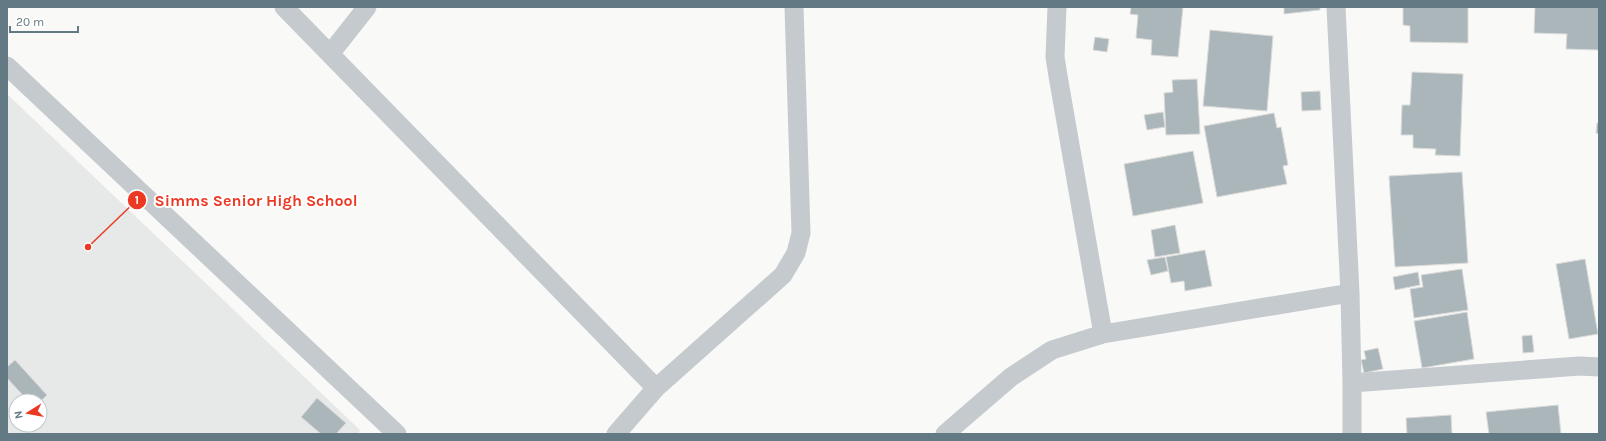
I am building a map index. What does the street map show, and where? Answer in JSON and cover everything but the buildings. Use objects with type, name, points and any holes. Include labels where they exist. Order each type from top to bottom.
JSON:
[{"type":"street","points":[[284,7],[656,388]]},
{"type":"street","points":[[330,54],[367,7]]},
{"type":"street","points":[[616,434],[656,388],[783,275],[796,253],[801,233],[794,7]]},
{"type":"street","points":[[1057,7],[1055,57],[1103,334]]},
{"type":"street","points":[[1336,7],[1350,293],[1352,434]]},
{"type":"street","points":[[7,66],[397,434]]},
{"type":"street","points":[[945,434],[1011,377],[1052,350],[1103,334],[1350,293]]},
{"type":"street","points":[[1352,383],[1579,366],[1599,367]]},
{"type":"shaded area","points":[[7,94],[360,430],[358,434],[7,434]]},
{"type":"place","name":"Simms Senior High School","points":[[88,247]]}]
